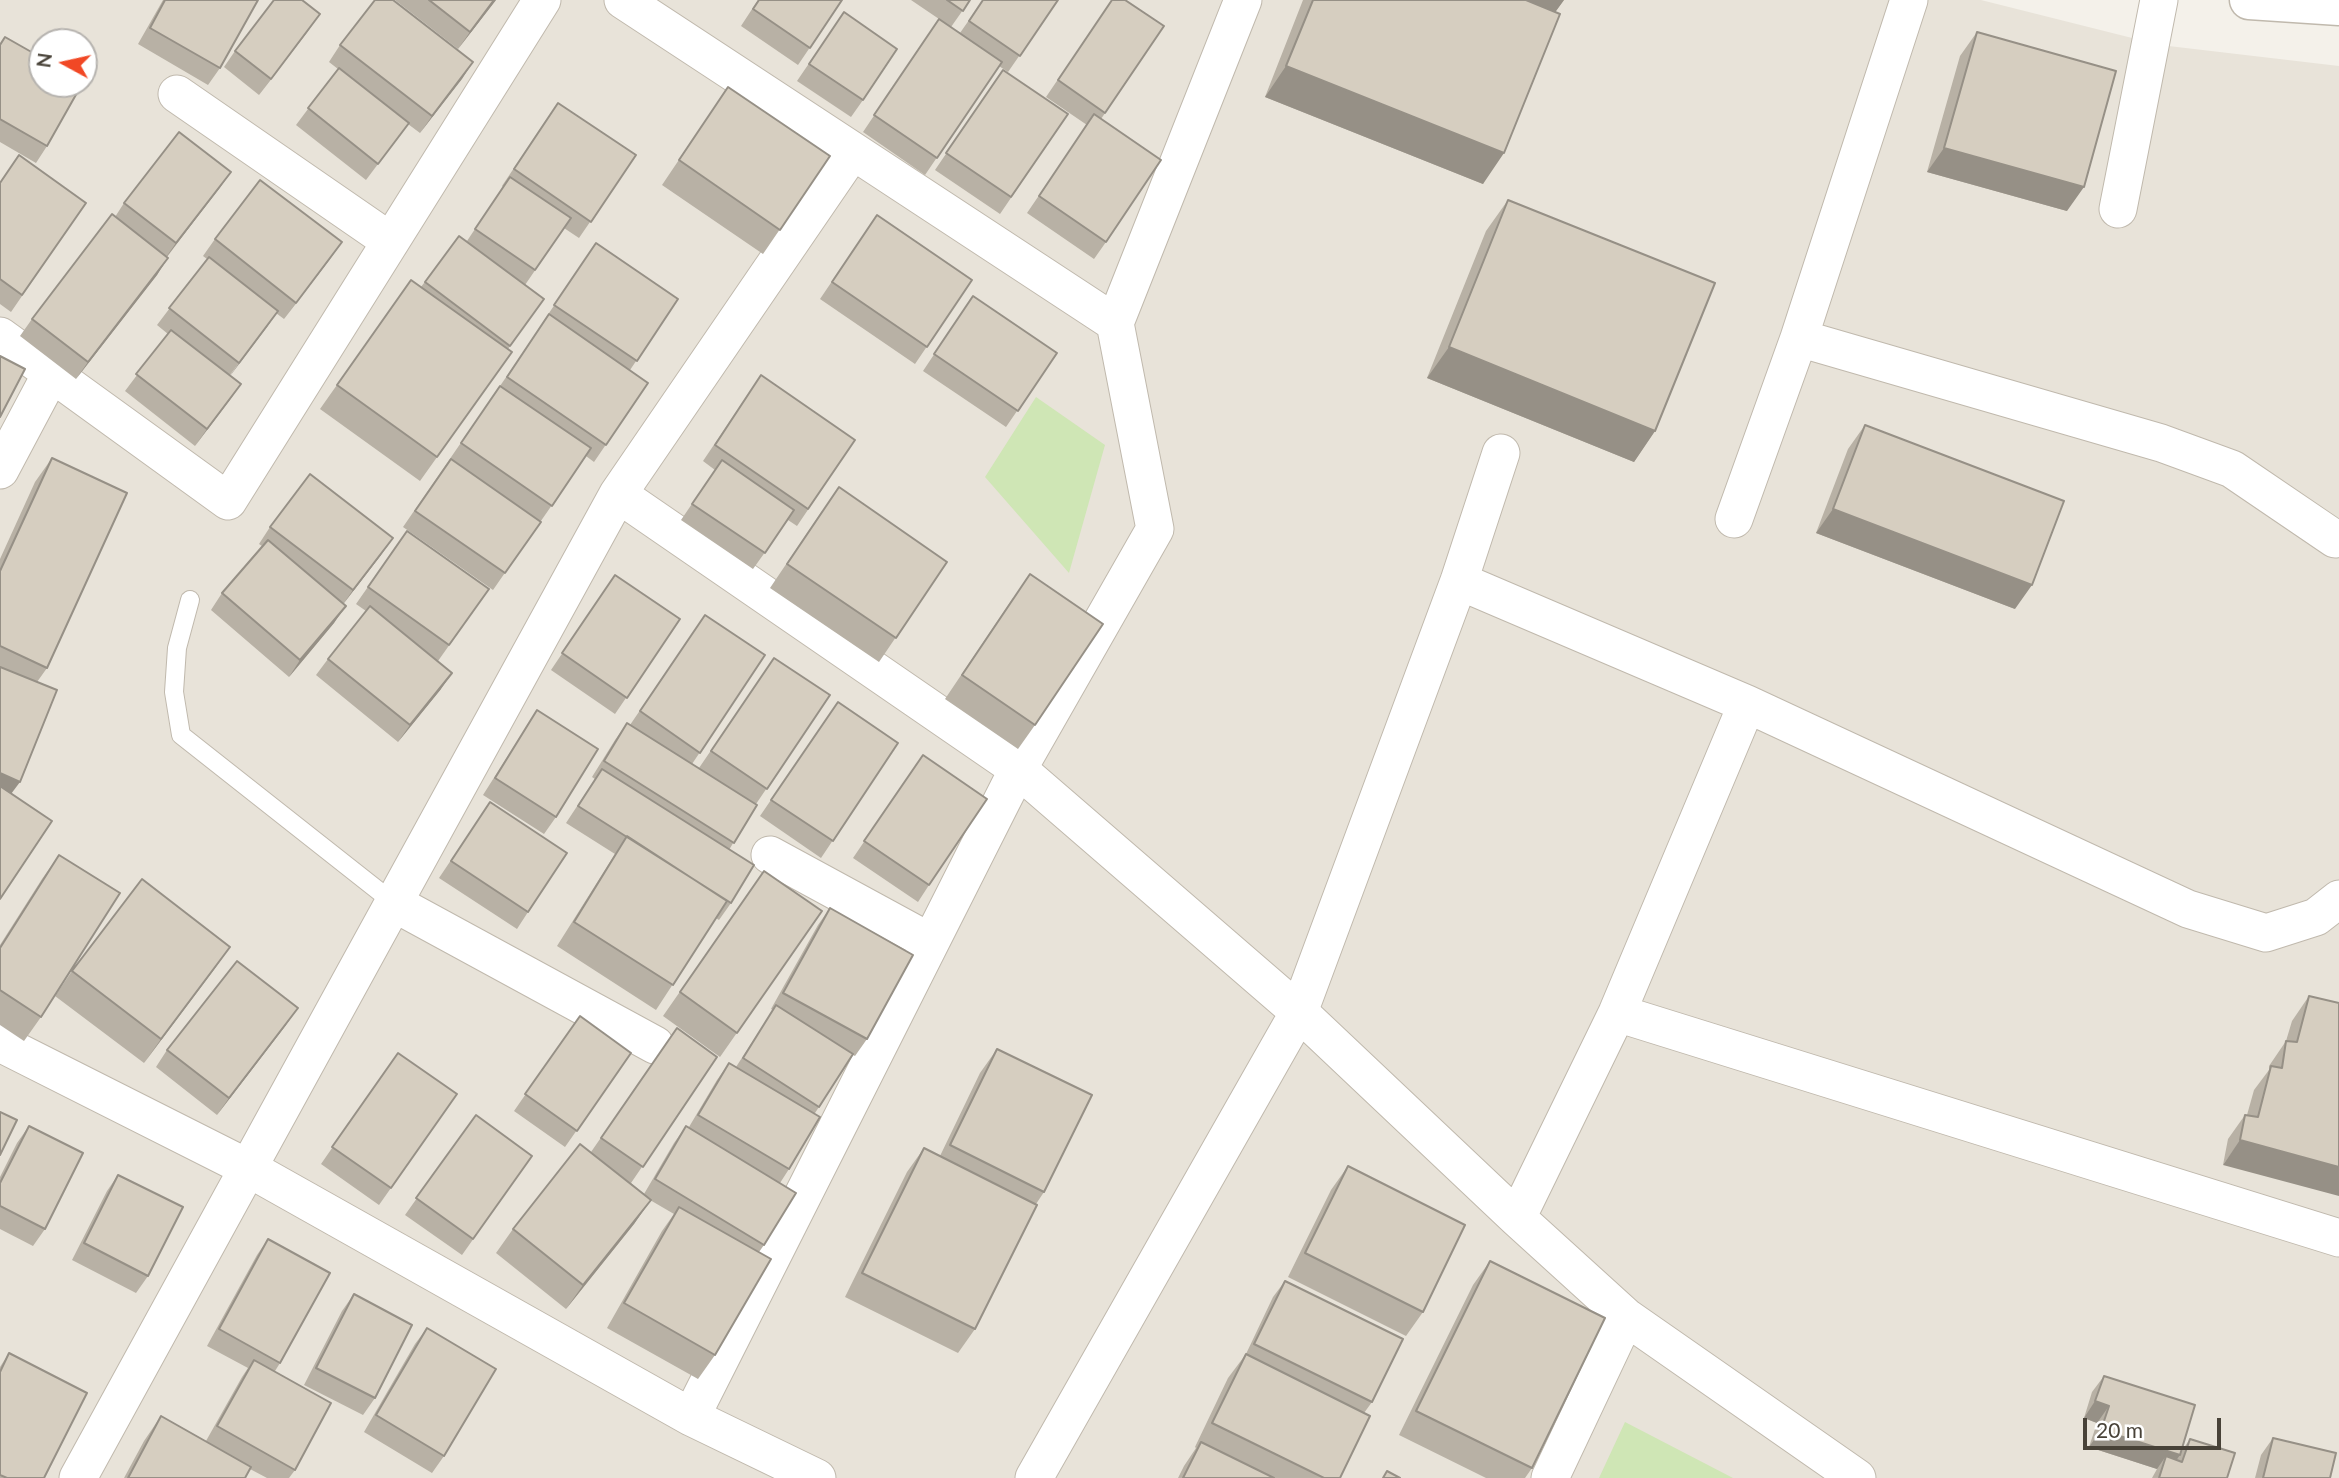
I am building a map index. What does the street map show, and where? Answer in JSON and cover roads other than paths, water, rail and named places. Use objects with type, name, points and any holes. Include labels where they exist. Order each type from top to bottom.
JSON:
[{"type":"street","points":[[0,336],[228,501],[542,0]]},
{"type":"street","points":[[623,0],[1115,323]]},
{"type":"street","points":[[1734,519],[1799,338],[1909,0]]},
{"type":"street","points":[[2118,209],[2159,0]]},
{"type":"street","points":[[2249,0],[2339,6]]},
{"type":"street","points":[[691,1417],[1018,769],[1155,529],[1115,323],[1231,6]]},
{"type":"street","points":[[177,94],[390,241]]},
{"type":"street","points":[[78,1478],[618,494],[852,152]]},
{"type":"street","points":[[1799,338],[2161,443],[2232,469],[2334,539]]},
{"type":"street","points":[[0,470],[51,374]]},
{"type":"street","points":[[1034,1478],[1298,1012],[1460,581],[1501,453]]},
{"type":"street","points":[[618,494],[1018,769],[1298,1012],[1626,1317],[1857,1478]]},
{"type":"street","points":[[1460,581],[1747,704],[2188,909],[2266,933],[2316,916],[2339,899]]},
{"type":"street","points":[[1517,1218],[1617,1013],[1747,704]]},
{"type":"street","points":[[770,855],[930,942]]},
{"type":"street","points":[[394,903],[655,1045]]},
{"type":"street","points":[[1617,1013],[2339,1238]]},
{"type":"street","points":[[0,1043],[248,1168],[691,1417],[817,1478]]},
{"type":"street","points":[[1550,1478],[1626,1317]]},
{"type":"lane","points":[[190,600],[177,649],[174,692],[181,735],[394,903]]}]
